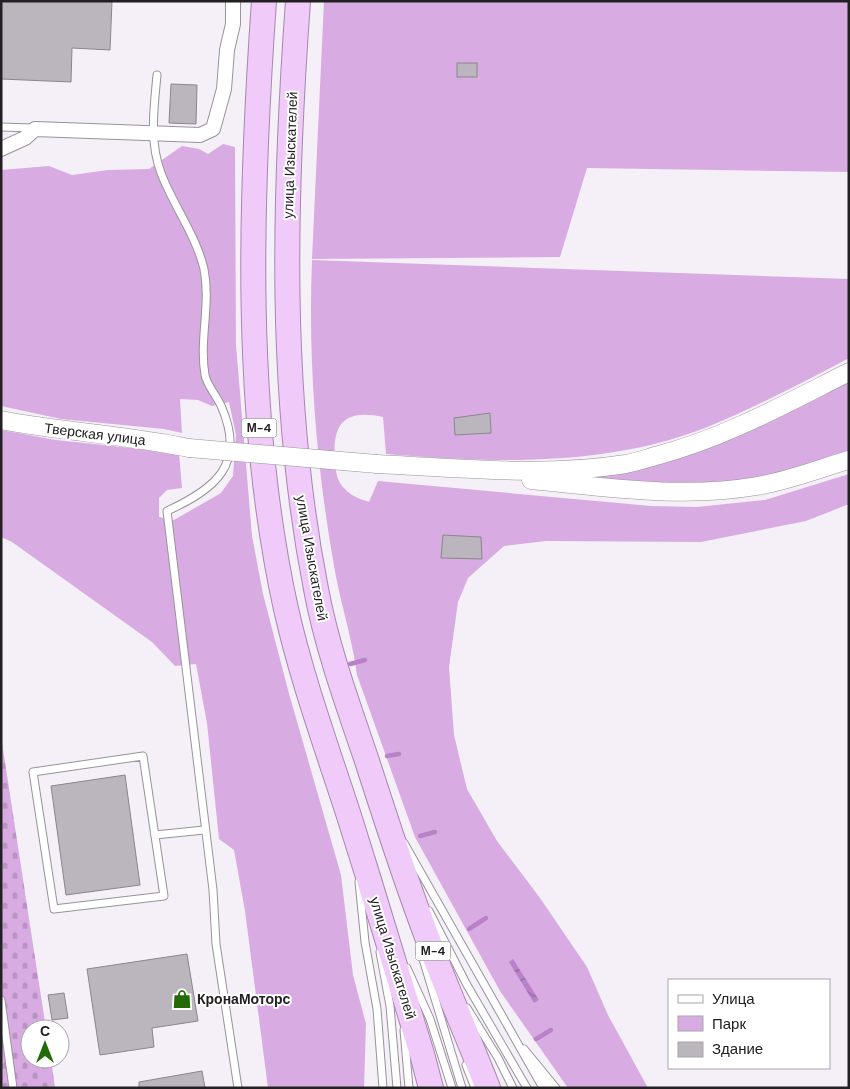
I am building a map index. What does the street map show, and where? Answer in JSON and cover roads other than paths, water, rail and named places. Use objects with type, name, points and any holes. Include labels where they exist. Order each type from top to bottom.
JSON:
[{"type":"highway","name":"улица Изыскателей","points":[[264,1],[255,188],[255,308],[261,448],[276,555],[292,633],[403,996],[424,1083]]},
{"type":"highway","name":"улица Изыскателей","points":[[298,1],[287,190],[294,441],[305,527],[325,629],[424,945],[484,1087]]},
{"type":"street","points":[[1,149],[25,138],[35,128],[200,135],[213,129],[224,89],[227,50],[233,24],[233,1]]},
{"type":"street","points":[[377,464],[500,472],[566,470],[627,464],[681,449],[749,422],[849,372]]},
{"type":"street","name":"Тверская улица","points":[[1,420],[47,428],[151,440],[189,448],[377,464]]},
{"type":"street","points":[[377,464],[609,487],[688,492],[728,490],[770,484],[849,460]]},
{"type":"lane","points":[[156,75],[152,132],[161,173],[193,239],[204,268],[208,300],[202,354],[205,377],[222,406],[228,423],[229,449],[226,468],[218,480],[197,498],[167,512],[204,830],[213,890],[216,944],[238,1088]]},
{"type":"lane","points":[[1,127],[35,128]]},
{"type":"lane","points":[[143,756],[155,834],[164,896],[54,909],[33,772],[143,756]]},
{"type":"lane","points":[[383,812],[422,898]]},
{"type":"lane","points":[[383,812],[417,864],[542,1088]]},
{"type":"lane","points":[[155,834],[204,830]]},
{"type":"lane","points":[[357,842],[375,929]]},
{"type":"lane","points":[[357,842],[391,932],[429,1045]]},
{"type":"lane","points":[[357,842],[365,942],[379,1034],[381,1088]]},
{"type":"lane","points":[[395,848],[413,923],[455,1034]]},
{"type":"lane","points":[[426,906],[467,985],[532,1088]]},
{"type":"lane","points":[[391,932],[399,949]]},
{"type":"lane","points":[[424,945],[457,992],[498,1058],[514,1088]]},
{"type":"lane","points":[[424,945],[462,1088]]},
{"type":"lane","points":[[378,947],[390,1006],[395,1088]]},
{"type":"lane","points":[[403,958],[430,1019],[452,1088]]},
{"type":"lane","points":[[457,992],[483,1050]]},
{"type":"lane","points":[[403,996],[408,1088]]},
{"type":"lane","points":[[1,1000],[13,1088]]},
{"type":"lane","points":[[504,1022],[556,1088]]},
{"type":"lane","points":[[501,1041],[527,1088]]},
{"type":"lane","points":[[524,1048],[549,1088]]},
{"type":"lane","points":[[462,1053],[484,1087]]},
{"type":"water","points":[[513,959],[539,1000],[534,1003],[509,962]]},
{"type":"waterway","points":[[350,664],[365,660]]},
{"type":"waterway","points":[[387,756],[399,754]]},
{"type":"waterway","points":[[420,836],[435,832]]},
{"type":"waterway","points":[[469,929],[486,918]]},
{"type":"waterway","points":[[536,1039],[551,1030]]},
{"type":"place","name":"КронаМоторс","points":[[182,999]]}]
